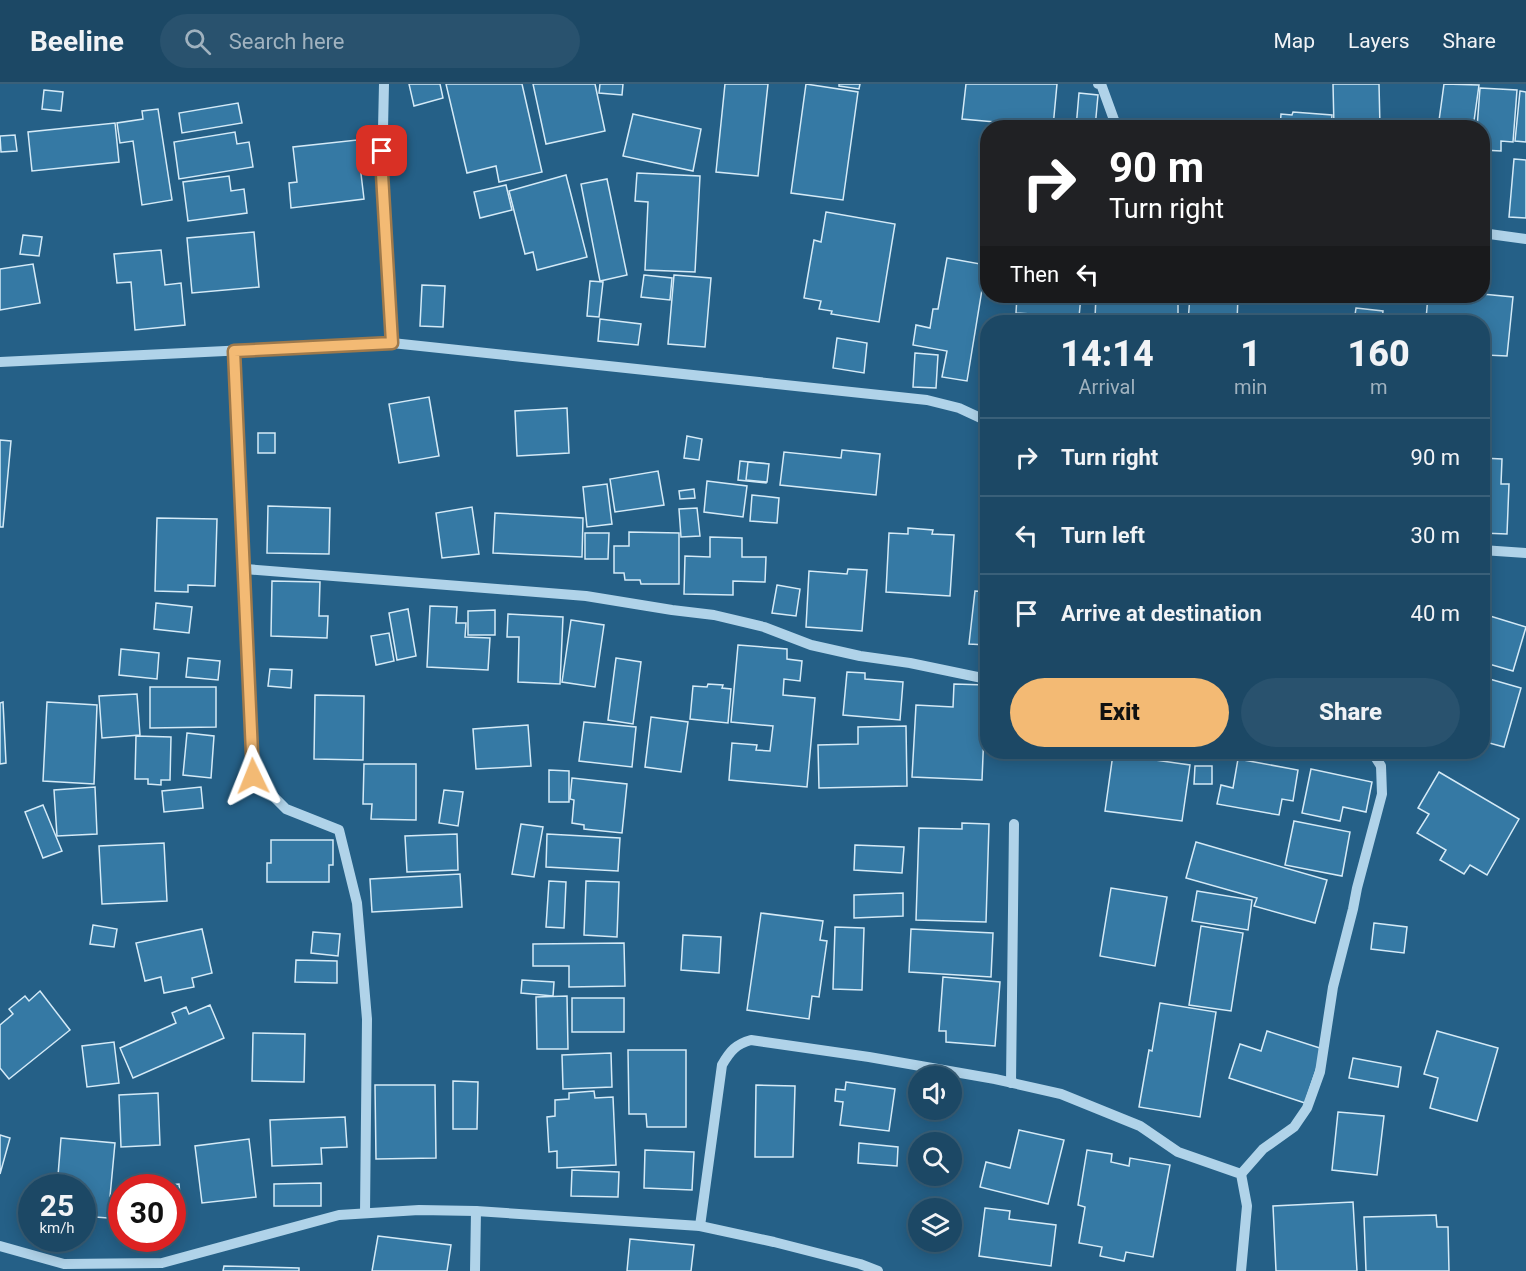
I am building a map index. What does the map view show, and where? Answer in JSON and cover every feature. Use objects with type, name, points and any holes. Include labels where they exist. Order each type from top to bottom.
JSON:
[{"type":"street","points":[[384,84],[382,174],[392,343]]},
{"type":"street","points":[[1098,84],[1101,84],[1114,120]]},
{"type":"street","points":[[1490,233],[1526,239]]},
{"type":"street","points":[[0,362],[392,343],[927,400],[959,408],[980,417]]},
{"type":"street","points":[[234,351],[253,776],[286,809],[339,830],[357,903],[367,1019],[365,1213]]},
{"type":"street","points":[[1490,551],[1526,553]]},
{"type":"street","points":[[245,569],[586,596],[714,615],[764,627],[811,645],[980,678]]},
{"type":"street","points":[[1241,1174],[1263,1149],[1294,1127],[1307,1108],[1320,1072],[1333,987],[1382,794],[1381,766],[1376,759]]},
{"type":"street","points":[[1011,1083],[1014,824]]},
{"type":"street","points":[[700,1226],[722,1065],[730,1051],[740,1043],[751,1040],[1011,1083],[1071,1098],[1140,1126],[1178,1152],[1241,1174]]},
{"type":"street","points":[[1241,1174],[1247,1206],[1241,1271]]},
{"type":"street","points":[[0,1246],[67,1268],[162,1263],[339,1215],[419,1210],[476,1211],[700,1226],[774,1242],[860,1264],[878,1271]]},
{"type":"street","points":[[475,1271],[476,1211]]},
{"type":"building","points":[[409,84],[440,84],[443,98],[414,106]]},
{"type":"building","points":[[446,84],[522,84],[542,172],[499,182],[496,166],[467,173]]},
{"type":"building","points":[[533,84],[595,84],[605,131],[546,144]]},
{"type":"building","points":[[600,84],[623,84],[622,95],[599,93]]},
{"type":"building","points":[[725,84],[768,84],[758,176],[716,172]]},
{"type":"building","points":[[806,84],[858,92],[843,200],[791,193]]},
{"type":"building","points":[[839,84],[860,84],[859,89],[839,86]]},
{"type":"building","points":[[966,84],[1057,84],[1054,120],[962,119]]},
{"type":"building","points":[[1333,84],[1379,84],[1380,120],[1334,120]]},
{"type":"building","points":[[1444,84],[1479,85],[1474,120],[1439,120]]},
{"type":"building","points":[[1480,88],[1517,90],[1513,142],[1501,141],[1501,151],[1490,150],[1490,120],[1478,120]]},
{"type":"building","points":[[44,90],[63,92],[61,111],[42,109]]},
{"type":"building","points":[[1520,91],[1526,92],[1526,142],[1515,141]]},
{"type":"building","points":[[1079,93],[1098,95],[1096,120],[1077,120]]},
{"type":"building","points":[[238,103],[242,123],[182,133],[179,113]]},
{"type":"building","points":[[158,109],[172,200],[142,205],[133,141],[120,143],[117,123],[143,119],[142,111]]},
{"type":"building","points":[[1293,112],[1332,115],[1332,120],[1281,120],[1281,114],[1292,115]]},
{"type":"building","points":[[633,114],[701,129],[693,171],[623,156]]},
{"type":"building","points":[[115,123],[119,162],[32,171],[28,132]]},
{"type":"building","points":[[235,132],[237,144],[249,142],[253,167],[179,179],[174,142]]},
{"type":"building","points":[[15,135],[17,151],[1,152],[0,136]]},
{"type":"building","points":[[357,140],[364,199],[291,208],[289,183],[297,182],[293,147]]},
{"type":"building","points":[[1514,159],[1526,160],[1526,218],[1509,217]]},
{"type":"building","points":[[637,173],[700,176],[695,272],[645,270],[648,202],[635,201]]},
{"type":"building","points":[[566,175],[587,257],[537,270],[533,252],[525,254],[509,191]]},
{"type":"building","points":[[229,176],[231,191],[244,189],[247,213],[188,221],[183,182]]},
{"type":"building","points":[[607,179],[627,275],[600,281],[581,184]]},
{"type":"building","points":[[506,185],[512,210],[480,218],[474,192]]},
{"type":"building","points":[[826,212],[895,224],[879,322],[831,314],[832,311],[819,309],[821,301],[804,298],[814,240],[821,242]]},
{"type":"building","points":[[254,232],[259,287],[192,293],[187,238]]},
{"type":"building","points":[[23,235],[42,237],[39,256],[20,254]]},
{"type":"building","points":[[161,250],[165,285],[181,283],[185,325],[135,330],[131,282],[117,283],[114,254]]},
{"type":"building","points":[[947,258],[980,264],[980,302],[967,381],[942,377],[947,351],[913,345],[916,325],[930,328],[933,309],[938,309]]},
{"type":"building","points":[[33,264],[40,303],[0,310],[0,269]]},
{"type":"building","points":[[644,275],[672,278],[670,300],[641,297]]},
{"type":"building","points":[[674,275],[711,278],[705,347],[668,344]]},
{"type":"building","points":[[590,281],[603,282],[599,317],[587,316]]},
{"type":"building","points":[[422,285],[445,286],[443,327],[420,326]]},
{"type":"building","points":[[1490,295],[1513,297],[1507,356],[1490,355],[1490,315],[1426,315],[1427,303],[1490,303]]},
{"type":"building","points":[[1017,303],[1080,303],[1079,315],[1016,313]]},
{"type":"building","points":[[1096,303],[1178,303],[1178,315],[1095,315]]},
{"type":"building","points":[[1189,303],[1238,303],[1237,315],[1189,315]]},
{"type":"building","points":[[1356,308],[1383,311],[1383,315],[1355,315]]},
{"type":"building","points":[[600,319],[641,324],[638,345],[598,341]]},
{"type":"building","points":[[837,338],[867,343],[864,373],[833,368]]},
{"type":"building","points":[[915,353],[938,355],[936,388],[913,387]]},
{"type":"building","points":[[429,397],[439,456],[399,463],[389,404]]},
{"type":"building","points":[[567,408],[569,453],[517,456],[515,411]]},
{"type":"building","points":[[258,433],[275,433],[275,453],[258,453]]},
{"type":"building","points":[[687,436],[702,439],[699,460],[684,458]]},
{"type":"building","points":[[0,440],[11,441],[3,527],[0,527]]},
{"type":"building","points":[[842,450],[880,454],[876,495],[780,485],[784,452],[841,458]]},
{"type":"building","points":[[1490,458],[1502,459],[1501,484],[1509,484],[1507,534],[1490,533]]},
{"type":"building","points":[[740,461],[768,464],[766,483],[738,480]]},
{"type":"building","points":[[748,462],[769,464],[767,482],[746,480]]},
{"type":"building","points":[[658,471],[664,505],[615,512],[610,479]]},
{"type":"building","points":[[707,481],[747,486],[743,517],[704,512]]},
{"type":"building","points":[[607,484],[612,524],[587,527],[583,487]]},
{"type":"building","points":[[694,489],[695,498],[680,499],[679,491]]},
{"type":"building","points":[[752,495],[779,498],[777,523],[750,521]]},
{"type":"building","points":[[268,506],[330,508],[329,554],[267,553]]},
{"type":"building","points":[[472,507],[479,554],[442,558],[436,513]]},
{"type":"building","points":[[697,508],[700,536],[681,537],[679,509]]},
{"type":"building","points":[[495,513],[583,518],[582,557],[493,553]]},
{"type":"building","points":[[157,518],[217,519],[215,586],[188,585],[188,592],[155,591]]},
{"type":"building","points":[[908,528],[933,530],[932,534],[954,535],[950,596],[886,592],[889,533],[908,534]]},
{"type":"building","points":[[629,532],[679,533],[679,584],[641,584],[640,580],[625,580],[624,573],[614,573],[614,546],[629,546]]},
{"type":"building","points":[[585,533],[609,533],[608,559],[585,559]]},
{"type":"building","points":[[710,537],[742,538],[742,557],[766,557],[765,582],[733,581],[733,595],[684,594],[685,556],[710,557]]},
{"type":"building","points":[[848,569],[867,570],[862,631],[806,627],[809,571],[847,574]]},
{"type":"building","points":[[272,581],[320,582],[319,616],[328,616],[327,638],[271,636]]},
{"type":"building","points":[[777,585],[800,589],[796,616],[772,613]]},
{"type":"building","points":[[975,591],[980,591],[980,645],[969,644]]},
{"type":"building","points":[[156,603],[192,607],[189,633],[154,629]]},
{"type":"building","points":[[430,606],[457,607],[456,623],[466,623],[465,637],[490,638],[488,670],[427,667]]},
{"type":"building","points":[[408,609],[416,656],[397,660],[389,613]]},
{"type":"building","points":[[495,610],[495,635],[468,635],[468,611]]},
{"type":"building","points":[[508,614],[563,617],[560,684],[518,682],[519,637],[507,637]]},
{"type":"building","points":[[1490,616],[1526,627],[1513,671],[1490,664]]},
{"type":"building","points":[[571,620],[604,625],[595,687],[562,682]]},
{"type":"building","points":[[389,633],[394,661],[376,665],[371,636]]},
{"type":"building","points":[[738,645],[787,649],[787,659],[802,661],[800,681],[784,679],[783,695],[815,698],[807,787],[729,780],[732,743],[757,745],[756,750],[770,751],[773,726],[731,722]]},
{"type":"building","points":[[121,649],[159,653],[157,679],[119,675]]},
{"type":"building","points":[[188,658],[220,661],[218,680],[186,677]]},
{"type":"building","points":[[616,658],[641,662],[633,724],[608,720]]},
{"type":"building","points":[[270,669],[292,670],[291,688],[268,686]]},
{"type":"building","points":[[847,672],[865,673],[865,679],[903,682],[900,720],[843,715]]},
{"type":"building","points":[[1490,679],[1521,688],[1504,747],[1490,743]]},
{"type":"building","points":[[708,684],[723,685],[722,688],[731,689],[728,723],[690,719],[693,686],[707,687]]},
{"type":"building","points":[[954,684],[980,685],[982,780],[912,777],[916,705],[953,707]]},
{"type":"building","points":[[150,687],[216,687],[216,727],[150,728]]},
{"type":"building","points":[[137,694],[140,735],[102,738],[99,696]]},
{"type":"building","points":[[315,695],[364,696],[363,760],[314,759]]},
{"type":"building","points":[[3,702],[6,763],[0,764],[0,703]]},
{"type":"building","points":[[47,702],[97,705],[94,784],[43,781]]},
{"type":"building","points":[[651,717],[688,722],[681,772],[645,767]]},
{"type":"building","points":[[584,722],[636,727],[632,767],[579,761]]},
{"type":"building","points":[[528,725],[531,766],[476,769],[473,729]]},
{"type":"building","points":[[906,726],[907,786],[819,788],[818,745],[858,744],[858,727]]},
{"type":"building","points":[[187,733],[214,736],[211,778],[183,775]]},
{"type":"building","points":[[136,736],[171,737],[170,780],[161,780],[161,785],[148,784],[148,779],[135,779]]},
{"type":"building","points":[[1112,759],[1148,759],[1190,765],[1182,821],[1105,811]]},
{"type":"building","points":[[1238,759],[1298,770],[1293,801],[1282,799],[1279,815],[1217,804],[1221,785],[1233,788]]},
{"type":"building","points":[[364,764],[416,764],[416,820],[371,819],[372,804],[363,804]]},
{"type":"building","points":[[1195,766],[1212,766],[1212,784],[1194,784]]},
{"type":"building","points":[[1311,769],[1372,782],[1366,812],[1343,807],[1340,821],[1302,813]]},
{"type":"building","points":[[549,770],[569,771],[569,802],[549,802]]},
{"type":"building","points":[[1439,772],[1519,819],[1487,875],[1470,865],[1464,874],[1440,860],[1446,850],[1417,833],[1429,814],[1418,808]]},
{"type":"building","points":[[572,778],[627,784],[622,833],[584,829],[584,825],[572,823],[574,800],[570,799]]},
{"type":"building","points":[[95,787],[97,834],[57,836],[54,790]]},
{"type":"building","points":[[201,787],[203,808],[164,812],[162,791]]},
{"type":"building","points":[[444,790],[463,792],[458,826],[439,823]]},
{"type":"building","points":[[43,805],[62,851],[43,858],[25,812]]},
{"type":"building","points":[[1294,821],[1350,832],[1342,876],[1285,865]]},
{"type":"building","points":[[962,823],[989,824],[986,922],[916,920],[919,828],[962,829]]},
{"type":"building","points":[[521,824],[543,827],[534,877],[512,874]]},
{"type":"building","points":[[457,834],[458,870],[407,872],[405,836]]},
{"type":"building","points":[[547,834],[620,838],[618,871],[546,867]]},
{"type":"building","points":[[271,840],[333,840],[333,865],[329,865],[329,882],[267,882],[267,863],[271,863]]},
{"type":"building","points":[[1196,842],[1327,880],[1315,923],[1254,906],[1257,898],[1186,878]]},
{"type":"building","points":[[164,843],[167,901],[102,904],[99,846]]},
{"type":"building","points":[[855,845],[904,847],[902,873],[854,870]]},
{"type":"building","points":[[460,874],[462,907],[372,912],[370,879]]},
{"type":"building","points":[[549,881],[566,882],[564,928],[546,927]]},
{"type":"building","points":[[586,881],[619,882],[617,937],[584,935]]},
{"type":"building","points":[[1111,888],[1167,897],[1155,966],[1100,956]]},
{"type":"building","points":[[1197,891],[1252,900],[1248,930],[1192,921]]},
{"type":"building","points":[[903,893],[903,916],[854,918],[854,895]]},
{"type":"building","points":[[761,913],[823,921],[820,940],[827,941],[819,997],[812,996],[809,1019],[747,1010]]},
{"type":"building","points":[[1374,923],[1407,927],[1404,953],[1371,949]]},
{"type":"building","points":[[93,925],[117,929],[114,947],[90,944]]},
{"type":"building","points":[[1201,926],[1243,933],[1231,1011],[1189,1005]]},
{"type":"building","points":[[835,927],[864,928],[862,990],[833,989]]},
{"type":"building","points":[[202,929],[212,973],[192,978],[194,987],[164,993],[161,977],[145,981],[136,943]]},
{"type":"building","points":[[911,929],[993,933],[991,977],[909,972]]},
{"type":"building","points":[[313,932],[340,934],[338,956],[311,953]]},
{"type":"building","points":[[683,935],[721,937],[719,973],[681,970]]},
{"type":"building","points":[[624,943],[625,986],[569,987],[569,966],[533,966],[533,944]]},
{"type":"building","points":[[296,960],[337,961],[337,983],[295,982]]},
{"type":"building","points":[[943,977],[1000,982],[995,1046],[946,1042],[946,1031],[939,1031]]},
{"type":"building","points":[[522,980],[554,982],[553,996],[521,993]]},
{"type":"building","points":[[40,991],[70,1030],[9,1079],[0,1068],[0,1025],[13,1014],[9,1009],[25,996],[29,1001]]},
{"type":"building","points":[[567,996],[568,1049],[537,1049],[536,997]]},
{"type":"building","points":[[572,998],[624,998],[624,1032],[572,1032]]},
{"type":"building","points":[[1160,1003],[1216,1012],[1200,1117],[1139,1107]]},
{"type":"building","points":[[210,1005],[224,1038],[133,1078],[120,1048],[176,1023],[172,1013],[186,1007],[189,1014]]},
{"type":"building","points":[[1267,1031],[1323,1049],[1305,1103],[1229,1078],[1240,1044],[1261,1051]]},
{"type":"building","points":[[1437,1031],[1498,1048],[1477,1121],[1430,1108],[1438,1078],[1424,1074]]},
{"type":"building","points":[[253,1033],[305,1034],[304,1082],[252,1081]]},
{"type":"building","points":[[114,1042],[119,1083],[87,1087],[82,1046]]},
{"type":"building","points":[[628,1050],[686,1050],[686,1127],[647,1127],[646,1114],[629,1114]]},
{"type":"building","points":[[611,1053],[612,1087],[563,1089],[562,1055]]},
{"type":"building","points":[[1353,1058],[1401,1067],[1398,1087],[1349,1078]]},
{"type":"building","points":[[453,1081],[478,1082],[477,1129],[453,1129]]},
{"type":"building","points":[[846,1082],[895,1089],[889,1131],[840,1125],[843,1102],[835,1101],[836,1089],[845,1090]]},
{"type":"building","points":[[375,1085],[435,1085],[436,1158],[376,1159]]},
{"type":"building","points":[[756,1085],[795,1086],[793,1157],[755,1157]]},
{"type":"building","points":[[594,1091],[595,1098],[613,1097],[616,1165],[557,1168],[557,1151],[549,1152],[547,1117],[555,1116],[555,1100],[569,1099],[569,1093]]},
{"type":"building","points":[[158,1093],[160,1145],[121,1147],[119,1095]]},
{"type":"building","points":[[1338,1112],[1384,1116],[1377,1175],[1332,1170]]},
{"type":"building","points":[[345,1117],[347,1147],[321,1148],[322,1164],[272,1166],[270,1120]]},
{"type":"building","points":[[1019,1130],[1064,1140],[1048,1204],[980,1187],[986,1162],[1010,1168]]},
{"type":"building","points":[[0,1135],[10,1138],[0,1174]]},
{"type":"building","points":[[61,1138],[115,1143],[112,1174],[108,1174],[108,1218],[96,1217],[96,1174],[58,1174]]},
{"type":"building","points":[[249,1139],[256,1197],[202,1203],[195,1146]]},
{"type":"building","points":[[859,1143],[898,1147],[897,1166],[858,1163]]},
{"type":"building","points":[[645,1150],[694,1152],[692,1190],[644,1188]]},
{"type":"building","points":[[1087,1150],[1112,1154],[1111,1162],[1129,1166],[1130,1158],[1170,1165],[1153,1257],[1126,1252],[1124,1261],[1100,1256],[1102,1247],[1079,1243],[1085,1207],[1078,1205]]},
{"type":"building","points":[[572,1170],[619,1172],[618,1197],[571,1196]]},
{"type":"building","points":[[321,1183],[321,1206],[274,1206],[274,1184]]},
{"type":"building","points":[[1353,1202],[1357,1271],[1276,1271],[1273,1206]]},
{"type":"building","points":[[985,1208],[1010,1211],[1009,1219],[1056,1225],[1051,1266],[979,1256]]},
{"type":"building","points":[[1436,1215],[1437,1227],[1448,1227],[1449,1271],[1366,1271],[1364,1217]]},
{"type":"building","points":[[378,1236],[451,1245],[447,1271],[372,1271]]},
{"type":"building","points":[[630,1239],[694,1245],[691,1271],[627,1271]]},
{"type":"building","points":[[224,1266],[299,1268],[299,1271],[223,1271]]},
{"type":"route","points":[[253,776],[234,351],[392,343],[382,151]]}]
